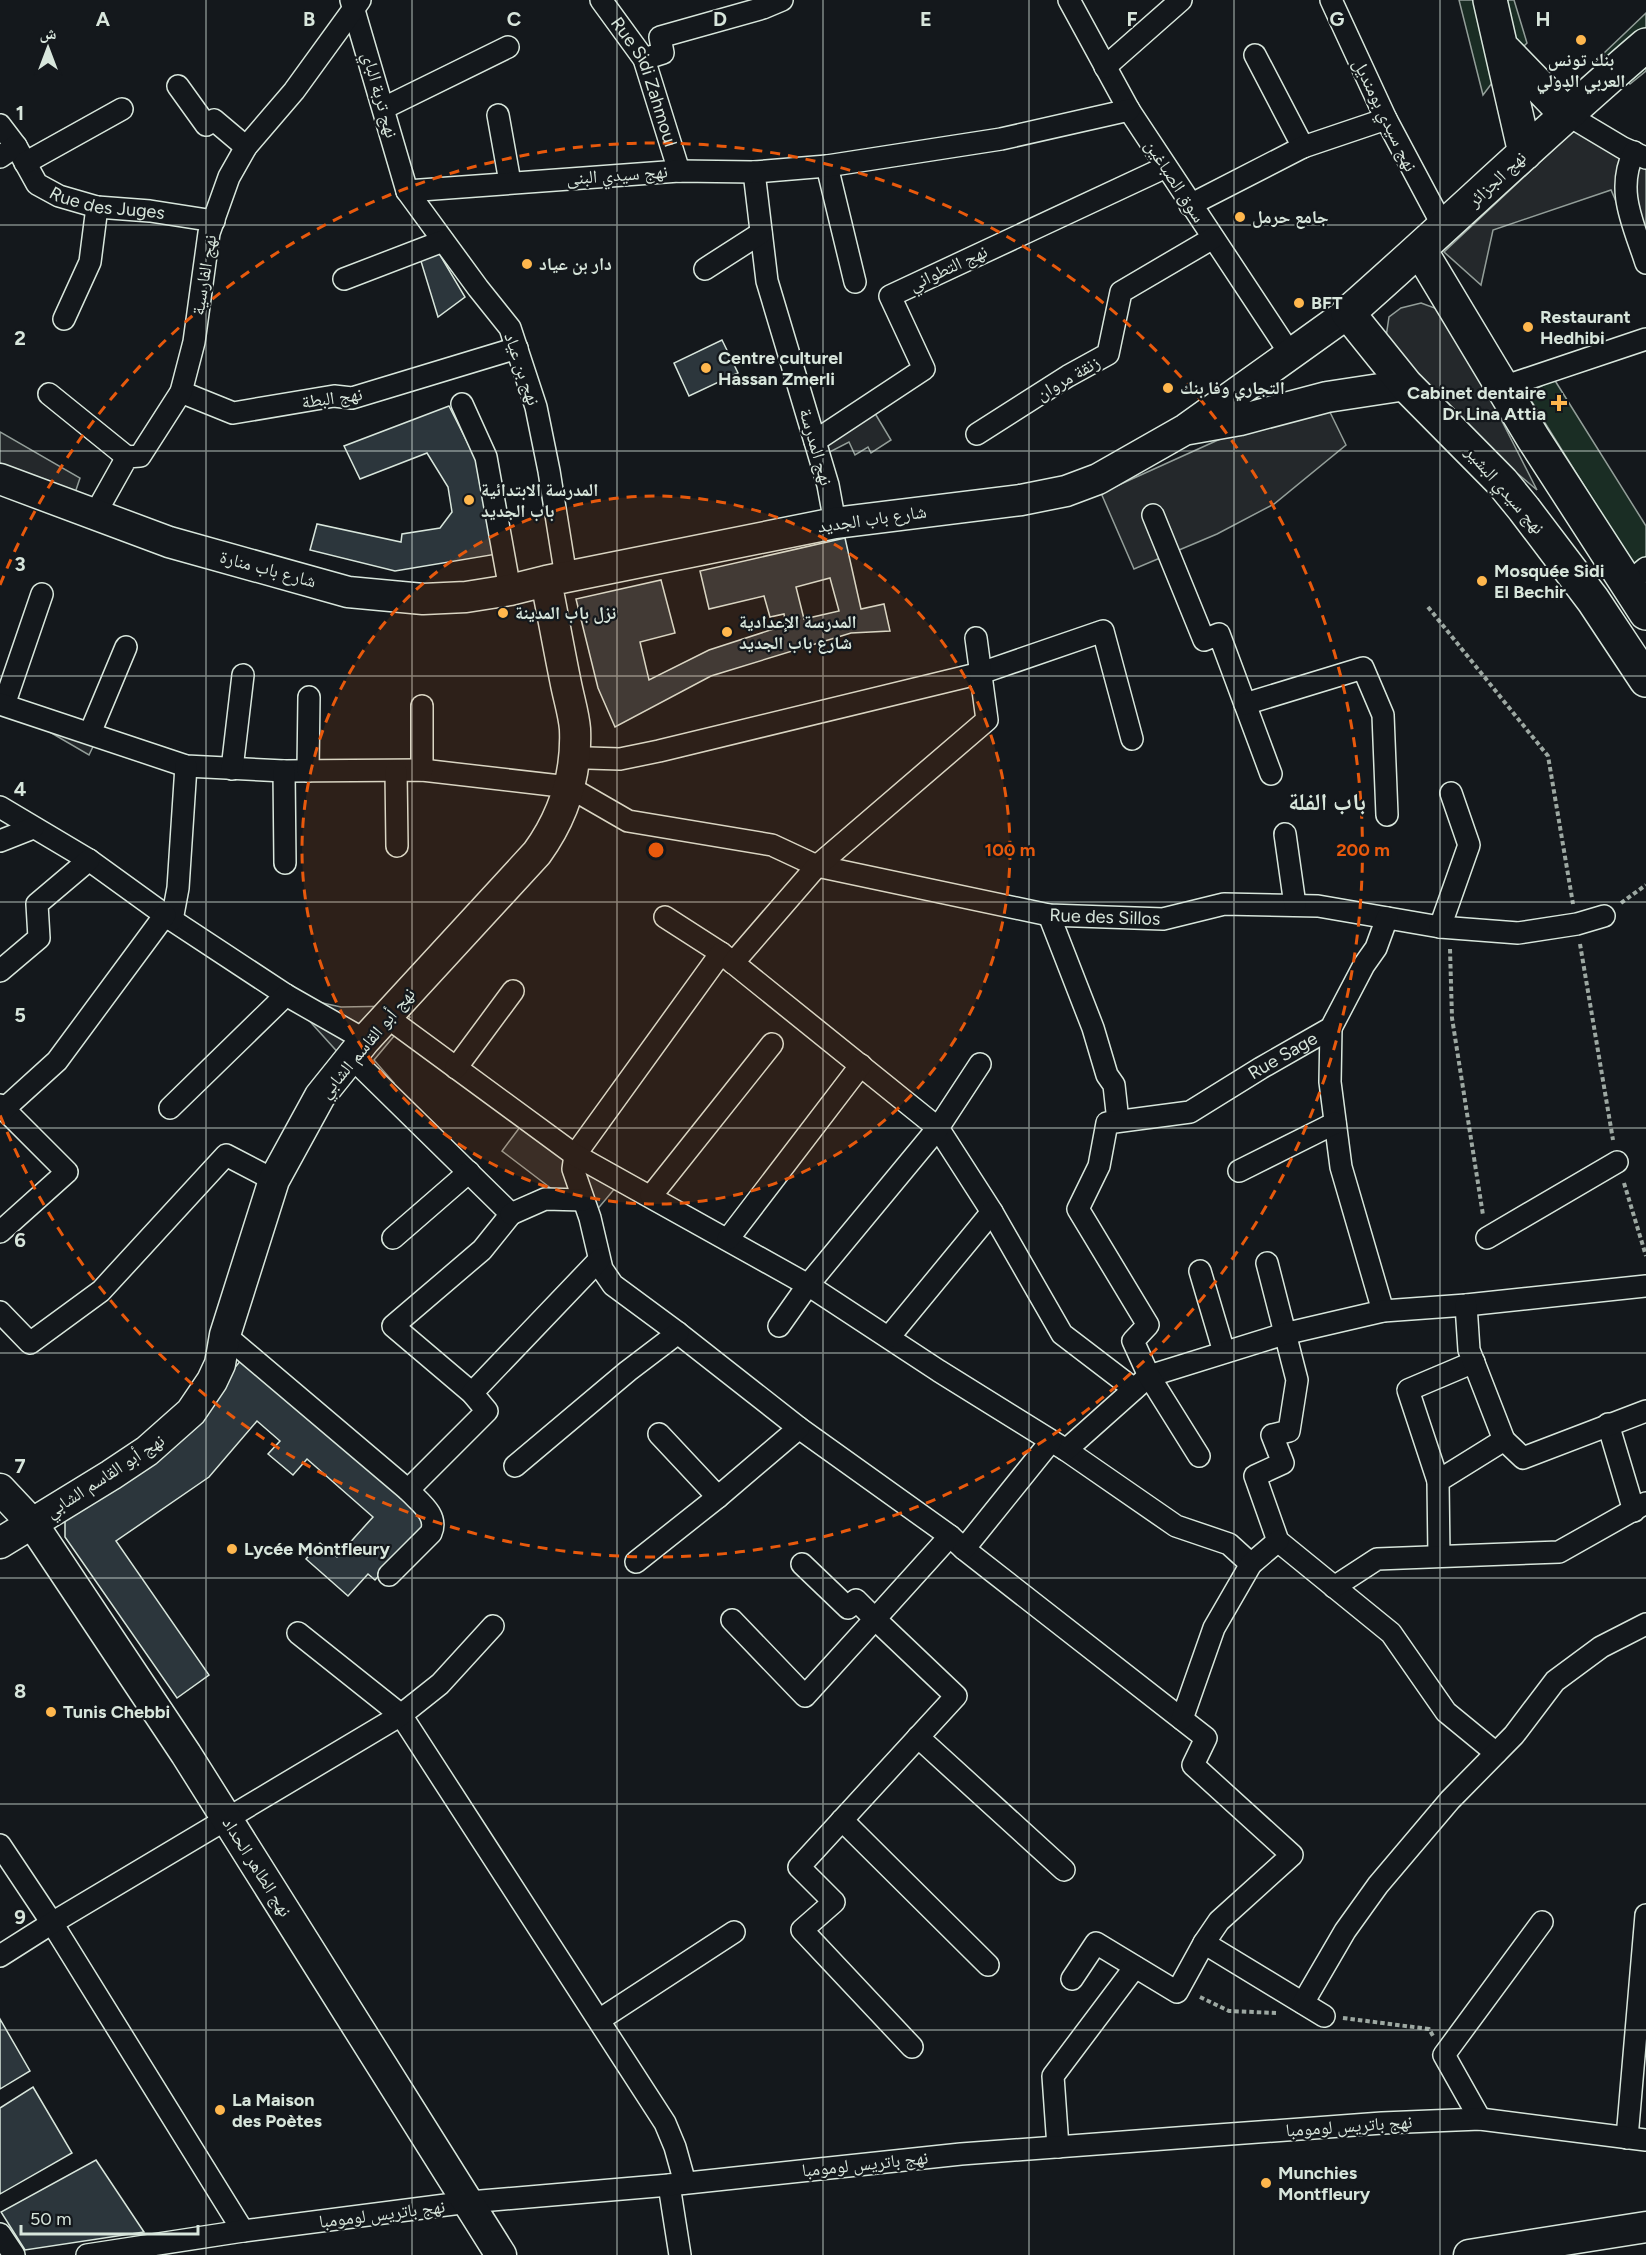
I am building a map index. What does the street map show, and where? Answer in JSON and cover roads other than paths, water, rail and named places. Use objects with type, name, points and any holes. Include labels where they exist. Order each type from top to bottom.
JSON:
[{"type":"main road","points":[[1490,0],[1525,153]]},
{"type":"main road","name":"نهج الجزائر","points":[[1348,313],[1420,250],[1566,114],[1646,45]]},
{"type":"main road","points":[[1503,49],[1566,114]]},
{"type":"main road","points":[[1420,250],[1503,387],[1636,576],[1646,613]]},
{"type":"main road","name":"نهج سيدي البشير","points":[[1348,313],[1406,385],[1502,482],[1524,509],[1593,600],[1646,680]]},
{"type":"street","name":"Rue Sidi Zahmoul","points":[[601,0],[644,59],[679,171]]},
{"type":"street","points":[[644,59],[663,53],[660,37],[763,8],[782,0]]},
{"type":"street","name":"سوق الصباغين","points":[[1069,0],[1129,110],[1292,355]]},
{"type":"street","points":[[1105,67],[1181,0]]},
{"type":"street","name":"نهج سيدي بومنديل","points":[[1331,0],[1386,119],[1444,228]]},
{"type":"street","name":"نهج تربة الباي","points":[[355,3],[407,191]]},
{"type":"street","name":"نهج الفارسية","points":[[94,516],[127,457],[140,456],[181,392],[194,342],[209,233],[229,177],[246,147],[294,91],[355,3]]},
{"type":"street","points":[[384,108],[508,47]]},
{"type":"street","points":[[1255,55],[1302,147]]},
{"type":"street","points":[[178,86],[206,125],[214,120],[246,147]]},
{"type":"street","points":[[14,155],[122,109]]},
{"type":"street","name":"نهج سيدي البنى","points":[[407,191],[679,171],[754,172],[827,166],[1001,139],[1129,110]]},
{"type":"street","points":[[1566,114],[1640,155],[1628,166],[1625,179],[1627,198],[1646,263]]},
{"type":"street","points":[[498,116],[510,182]]},
{"type":"street","points":[[1191,205],[1302,147],[1386,119]]},
{"type":"street","name":"Rue des Juges","points":[[0,125],[14,155],[37,184],[59,196],[97,207],[150,211],[214,221]]},
{"type":"street","points":[[827,166],[855,282]]},
{"type":"street","name":"نهج التطواني","points":[[815,441],[924,369],[890,296],[1166,167]]},
{"type":"street","name":"نهج المدرسة","points":[[754,172],[767,281],[828,485],[836,523]]},
{"type":"street","name":"نهج بن عياد","points":[[407,191],[510,328],[536,407],[549,471],[556,579]]},
{"type":"street","points":[[64,319],[90,262],[97,207]]},
{"type":"street","points":[[705,268],[761,233]]},
{"type":"street","name":"زنقة مروان","points":[[976,434],[1068,376],[1108,354],[1121,292],[1213,238]]},
{"type":"street","points":[[344,279],[443,241]]},
{"type":"street","name":"شارع باب الجديد","points":[[556,579],[836,523],[1054,494],[1098,479],[1186,429],[1348,313]]},
{"type":"street","points":[[1503,387],[1646,339]]},
{"type":"street","name":"نهج البطة","points":[[181,392],[233,413],[334,396],[352,398],[517,348]]},
{"type":"street","name":"شارع باب الجديد","points":[[1186,429],[1240,420],[1327,397],[1406,385]]},
{"type":"street","points":[[49,394],[127,457]]},
{"type":"street","points":[[462,404],[486,457],[510,590]]},
{"type":"street","name":"شارع باب منارة","points":[[0,479],[94,516],[169,542],[348,592],[423,599],[466,597],[556,579]]},
{"type":"street","points":[[1153,515],[1204,640],[1219,634],[1271,774]]},
{"type":"street","name":"نهج أبو القاسم الشابي","points":[[0,1543],[147,1451],[191,1412],[212,1381],[220,1364],[225,1335],[274,1180],[320,1096],[358,1048],[537,854],[551,833],[562,812],[569,787],[573,766],[575,729],[556,579]]},
{"type":"street","points":[[42,594],[2,703],[186,766],[284,771],[422,770],[569,787]]},
{"type":"street","points":[[588,758],[620,759],[659,752],[981,673],[1103,631],[1132,739]]},
{"type":"street","points":[[976,639],[987,720],[818,866],[727,958],[575,1155],[573,1169],[590,1218],[599,1260],[605,1276],[613,1286],[678,1333],[799,1428],[957,1543],[1206,1738],[1193,1765],[1292,1855],[1219,1921],[1177,1992],[1096,1943],[1071,1979]]},
{"type":"street","points":[[90,734],[126,647]]},
{"type":"street","points":[[1245,704],[1363,668],[1383,715],[1387,815]]},
{"type":"street","points":[[232,769],[243,675]]},
{"type":"street","points":[[308,771],[309,697]]},
{"type":"street","points":[[422,706],[422,770]]},
{"type":"street","points":[[0,1232],[67,1173],[2,1107],[57,1061],[168,918],[178,888],[186,766]]},
{"type":"street","points":[[284,771],[285,863]]},
{"type":"street","points":[[396,771],[398,846]]},
{"type":"street","name":"Rue des Sillos","points":[[569,787],[628,820],[772,845],[818,866],[1049,915],[1163,919],[1224,904],[1295,905],[1318,906],[1445,927],[1518,933],[1577,924],[1604,916]]},
{"type":"street","points":[[1445,927],[1469,845],[1451,793]]},
{"type":"street","points":[[0,807],[89,860],[168,918],[286,995],[358,1048],[469,1172],[511,1214]]},
{"type":"street","points":[[0,841],[33,828]]},
{"type":"street","points":[[1285,834],[1295,905]]},
{"type":"street","points":[[0,971],[39,938],[37,904],[89,860]]},
{"type":"street","points":[[1049,915],[1093,1028],[1107,1075],[1114,1085],[1118,1121],[1107,1124],[1099,1166],[1077,1209],[1148,1325],[1133,1341],[1142,1383]]},
{"type":"street","points":[[665,917],[727,958],[938,1128],[992,1212],[1062,1334],[1142,1383],[1199,1456]]},
{"type":"street","name":"Rue Sage","points":[[1118,1121],[1190,1112],[1331,1029],[1364,965],[1376,948],[1387,918]]},
{"type":"street","points":[[456,1068],[513,991]]},
{"type":"street","points":[[170,1108],[286,995]]},
{"type":"street","points":[[387,1017],[575,1155],[808,1285],[939,1371],[1058,1445],[1176,1526],[1229,1544],[1251,1564]]},
{"type":"street","points":[[1331,1029],[1330,1082],[1341,1167],[1383,1311]]},
{"type":"street","points":[[651,1196],[772,1044]]},
{"type":"street","points":[[779,1326],[808,1285],[938,1128],[980,1064]]},
{"type":"street","points":[[728,1239],[861,1065]]},
{"type":"street","points":[[1239,1171],[1335,1123]]},
{"type":"street","points":[[0,1312],[30,1343],[101,1291],[226,1155],[274,1180]]},
{"type":"street","points":[[1487,1238],[1617,1162]]},
{"type":"street","points":[[393,1238],[469,1172]]},
{"type":"street","points":[[408,1490],[487,1411],[472,1393],[393,1326],[482,1250],[511,1214],[544,1199],[583,1200]]},
{"type":"street","points":[[889,1337],[992,1212]]},
{"type":"street","points":[[472,1393],[599,1260]]},
{"type":"street","points":[[1267,1263],[1296,1380],[1289,1431],[1272,1435],[1283,1463],[1255,1476],[1278,1541],[1390,1633],[1446,1712],[1496,1753]]},
{"type":"street","points":[[1200,1270],[1224,1352]]},
{"type":"street","points":[[732,1620],[805,1696],[875,1619],[1058,1445],[1142,1383],[1224,1352],[1284,1334],[1383,1311],[1466,1305],[1646,1286]]},
{"type":"street","points":[[1466,1305],[1469,1350],[1504,1440],[1523,1458],[1646,1411]]},
{"type":"street","points":[[515,1466],[628,1371],[678,1333]]},
{"type":"street","points":[[225,1335],[408,1490],[431,1515],[434,1526],[431,1533],[389,1575]]},
{"type":"street","points":[[1438,1556],[1438,1481],[1408,1390],[1474,1362]]},
{"type":"street","points":[[1334,1587],[1377,1558],[1559,1552],[1640,1507],[1608,1424]]},
{"type":"street","points":[[636,1562],[718,1497],[799,1428]]},
{"type":"street","points":[[659,1434],[718,1497]]},
{"type":"street","points":[[1438,1481],[1504,1440]]},
{"type":"street","name":"نهج الطاهر الحداد","points":[[0,1489],[32,1523],[186,1754],[501,2255]]},
{"type":"street","points":[[1182,1719],[1214,1628],[1251,1564],[1278,1541]]},
{"type":"street","points":[[802,1564],[848,1608],[856,1600],[956,1696],[799,1867],[834,1902],[802,1930],[912,2047]]},
{"type":"street","points":[[1304,2003],[1345,1931],[1378,1885],[1450,1800],[1514,1735],[1555,1681],[1601,1647],[1646,1624]]},
{"type":"street","points":[[0,1956],[401,1716],[440,1684],[493,1626]]},
{"type":"street","points":[[298,1633],[401,1716],[665,2123],[675,2147],[680,2255]]},
{"type":"street","points":[[918,1737],[1064,1870]]},
{"type":"street","points":[[842,1820],[988,1965]]},
{"type":"street","points":[[0,1845],[52,1923],[243,2231]]},
{"type":"street","points":[[1636,2139],[1646,1915]]},
{"type":"street","points":[[1480,2119],[1444,2055],[1542,1922]]},
{"type":"street","points":[[599,2020],[735,1932]]},
{"type":"street","points":[[1204,1943],[1324,2016]]},
{"type":"street","points":[[1058,2147],[1053,2076],[1135,1967]]},
{"type":"street","name":"نهج باتريس لومومبا","points":[[87,2255],[243,2231],[469,2202],[677,2184],[961,2154],[1382,2123],[1480,2119],[1636,2139]]},
{"type":"street","points":[[1469,2255],[1646,2227]]},
{"type":"place","name":"بنك تونس العربي الدولي","points":[[1581,40]]},
{"type":"place","name":"جامع حرمل","points":[[1240,217]]},
{"type":"place","name":"دار بن عياد","points":[[527,264]]},
{"type":"place","name":"BFT","points":[[1299,303]]},
{"type":"place","name":"Restaurant Hedhibi","points":[[1528,327]]},
{"type":"place","name":"Centre culturel Hassan Zmerli","points":[[706,368]]},
{"type":"place","name":"التجاري وفا بنك","points":[[1168,388]]},
{"type":"place","name":"Cabinet dentaire Dr Lina Attia","points":[[1559,403]]},
{"type":"place","name":"المدرسة الابتدائية باب الجديد","points":[[469,500]]},
{"type":"place","name":"Mosquée Sidi El Bechir","points":[[1482,581]]},
{"type":"place","name":"نزل باب المدينة","points":[[503,613]]},
{"type":"place","name":"المدرسة الإعدادية شارع باب الجديد","points":[[727,632]]},
{"type":"place","name":"Lycée Montfleury","points":[[232,1549]]},
{"type":"place","name":"Tunis Chebbi","points":[[51,1712]]},
{"type":"place","name":"La Maison des Poètes","points":[[220,2110]]},
{"type":"place","name":"Munchies Montfleury","points":[[1266,2183]]},
{"type":"district","name":"باب الفلة","points":[[1327,801]]}]
